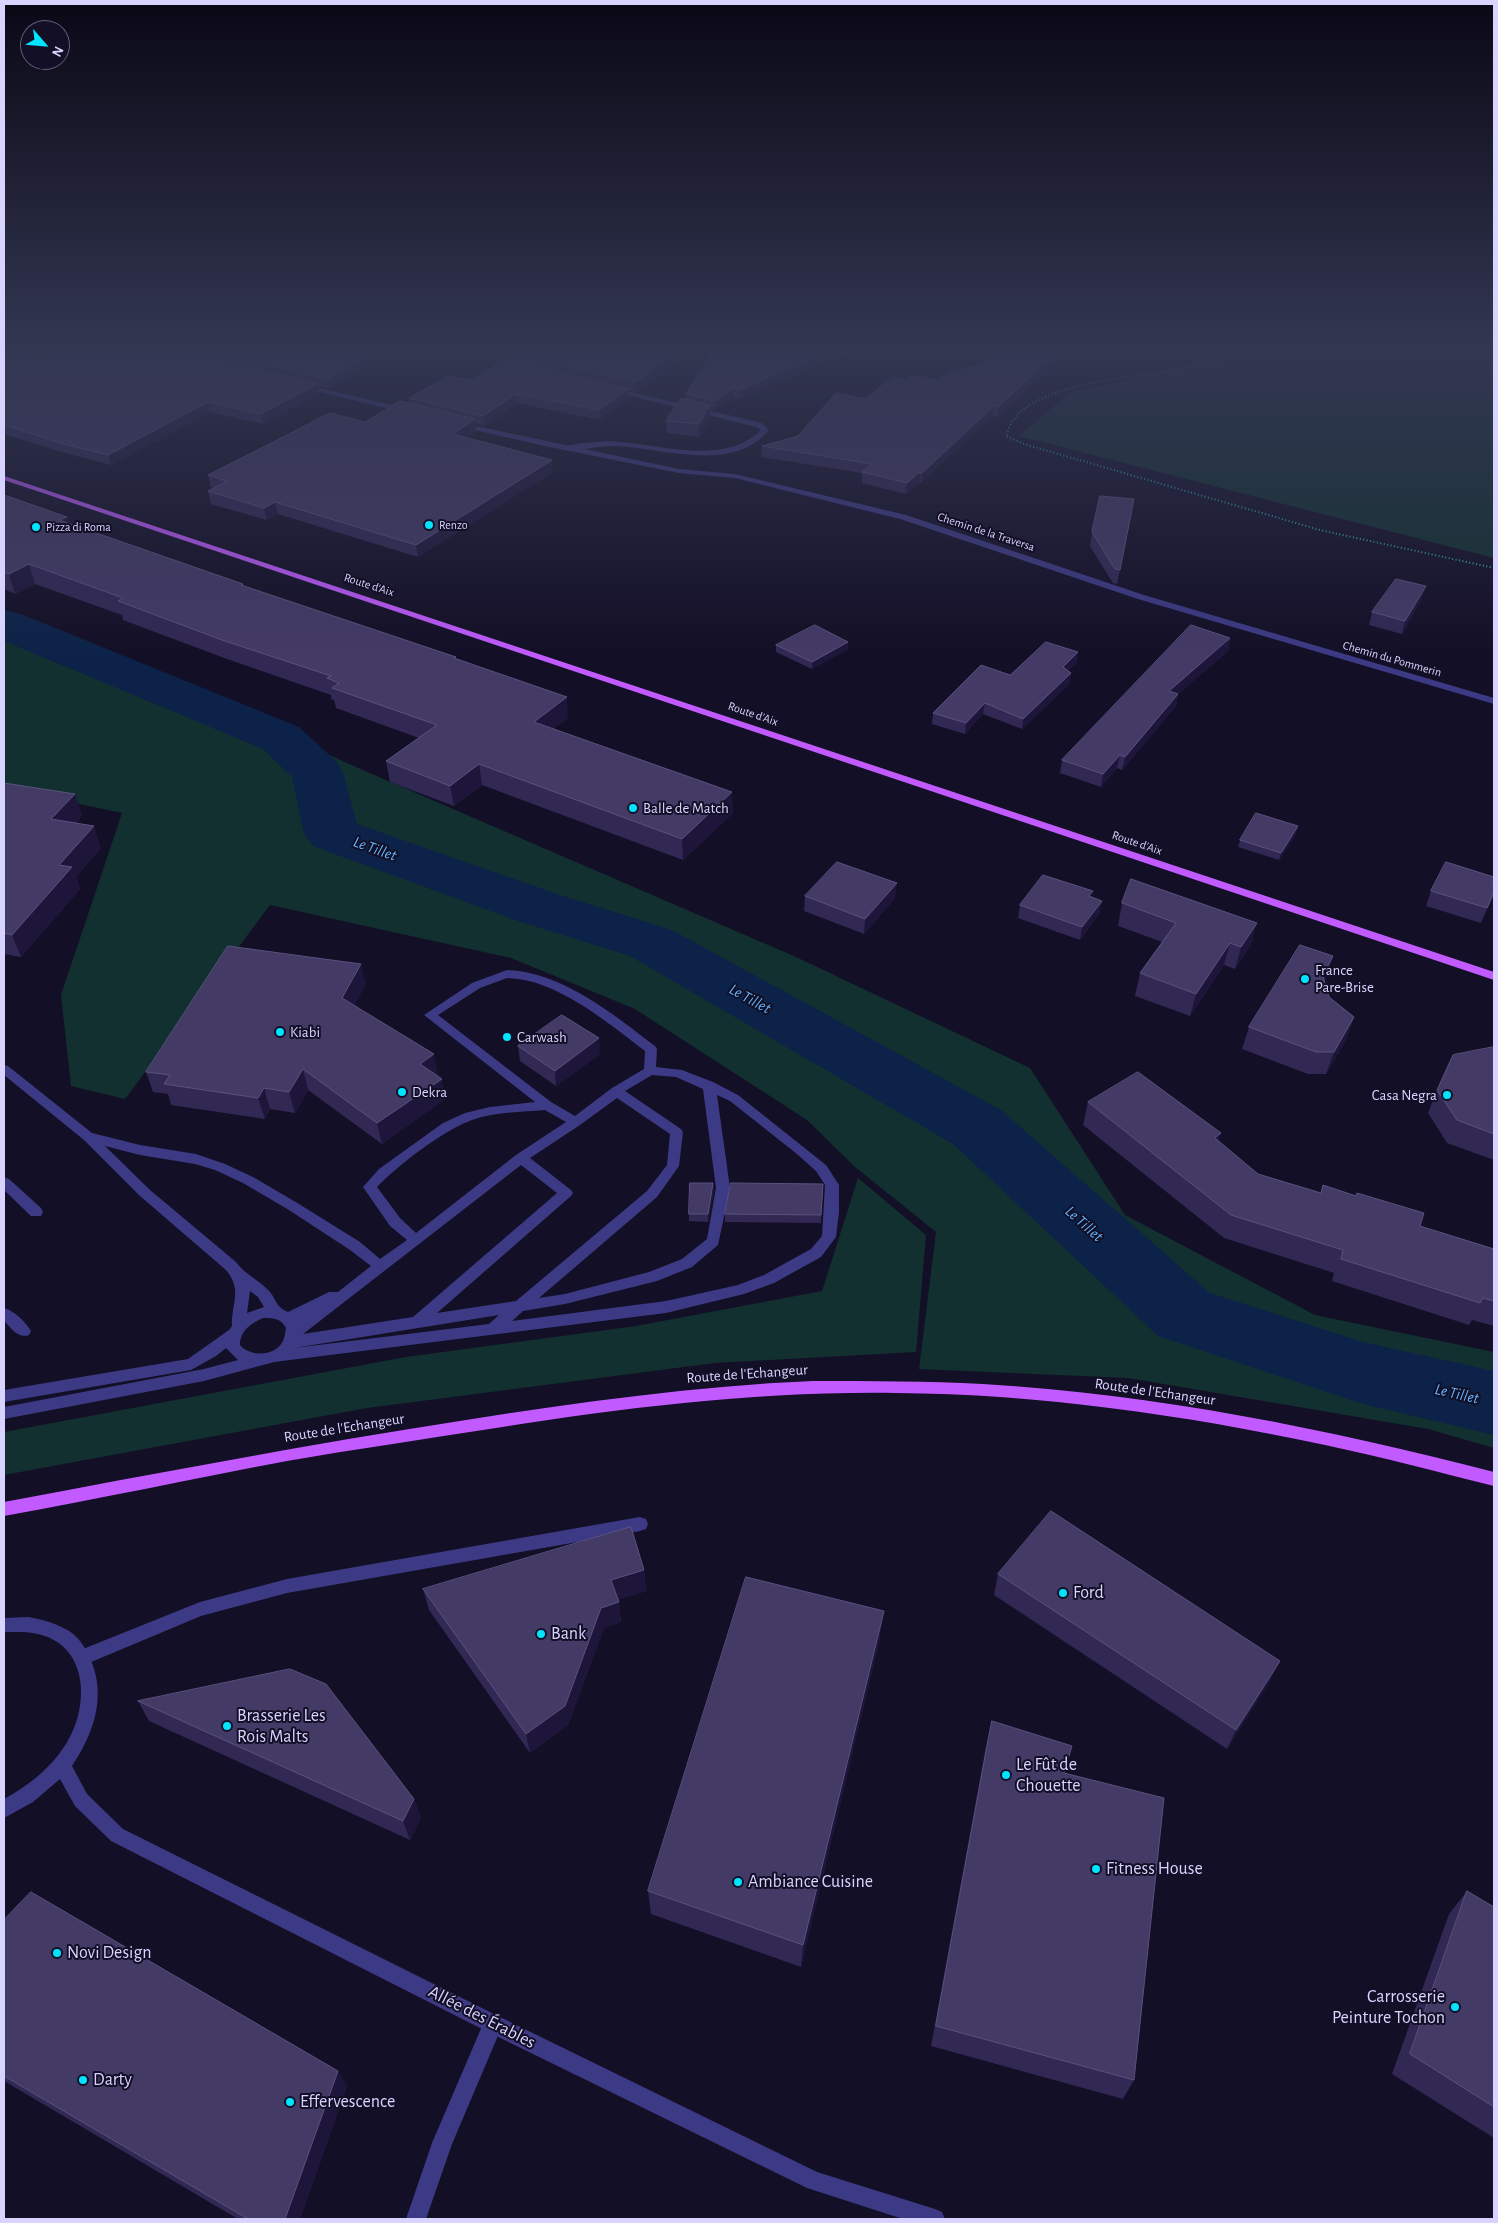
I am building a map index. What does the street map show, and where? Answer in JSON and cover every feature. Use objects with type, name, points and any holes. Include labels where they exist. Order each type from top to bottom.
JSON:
[{"type":"main road","name":"Route d'Aix","points":[[4,478],[491,639],[1494,976]]},
{"type":"main road","name":"Route de l'Echangeur","points":[[4,1509],[336,1446],[671,1397],[813,1387],[997,1391],[1147,1408],[1331,1440],[1494,1479]]},
{"type":"street","name":"Chemin de la Traversa","points":[[589,453],[680,471],[735,476],[903,517],[1006,550],[1141,597],[1283,640]]},
{"type":"street","name":"Chemin du Pommerin","points":[[1283,640],[1494,701]]},
{"type":"street","points":[[576,1122],[547,1105],[430,1015],[478,984],[509,974],[539,979],[596,1009],[651,1049],[650,1071]]},
{"type":"street","points":[[4,1069],[88,1137],[145,1193],[231,1266],[240,1277],[263,1293],[293,1328],[291,1338],[284,1350],[275,1356]]},
{"type":"street","points":[[4,1396],[191,1364],[212,1352],[251,1316],[264,1312],[296,1316],[340,1293],[380,1266],[521,1158],[576,1122],[616,1091],[650,1071],[678,1073],[734,1098],[779,1135],[802,1151],[821,1168],[832,1185],[828,1237],[816,1253],[769,1279],[739,1290],[666,1307],[275,1356],[204,1375],[4,1413]]},
{"type":"street","points":[[291,1338],[416,1324],[565,1299],[652,1277],[687,1263],[713,1241],[723,1188],[709,1086]]},
{"type":"street","points":[[491,1330],[652,1194],[673,1166],[678,1132],[616,1091]]},
{"type":"street","points":[[416,1240],[395,1222],[370,1187],[384,1172],[447,1126],[469,1116],[490,1111],[547,1105]]},
{"type":"street","points":[[88,1137],[140,1150],[196,1159],[220,1167],[248,1180],[294,1207],[355,1246],[380,1266]]},
{"type":"street","points":[[398,1342],[416,1324],[566,1193],[521,1158]]},
{"type":"street","points":[[4,1183],[36,1212]]},
{"type":"street","points":[[291,1338],[380,1266]]},
{"type":"street","points":[[240,1277],[243,1293],[232,1348],[245,1359],[257,1360]]},
{"type":"street","points":[[4,1313],[24,1331]]},
{"type":"street","points":[[84,1657],[200,1609],[287,1586],[640,1524]]},
{"type":"street","points":[[4,1625],[16,1623],[44,1627],[67,1638],[84,1657],[91,1681],[90,1708],[80,1737],[62,1766],[32,1794],[4,1809]]},
{"type":"street","name":"Allée des Érables","points":[[62,1766],[81,1800],[117,1835],[494,2024],[814,2181],[935,2219]]},
{"type":"street","points":[[416,2219],[442,2143],[494,2024]]},
{"type":"path","points":[[1056,453],[1321,530],[1494,568]]},
{"type":"green space","points":[[1084,453],[1494,453],[1494,558]]},
{"type":"green space","points":[[4,610],[365,771],[796,957],[1030,1068],[1125,1215],[1315,1315],[1494,1352],[1494,1448],[1428,1429],[1128,1378],[919,1369],[936,1232],[855,1167],[807,1120],[635,1009],[511,958],[270,905],[125,1099],[71,1086],[61,995],[122,813],[18,791],[4,785]]},
{"type":"green space","points":[[858,1178],[926,1235],[916,1352],[715,1363],[367,1408],[4,1475],[4,1432],[406,1357],[636,1326],[822,1291]]},
{"type":"building","points":[[252,453],[524,453],[552,460],[416,545],[275,502],[264,508],[208,491],[227,481],[208,475]]},
{"type":"building","points":[[803,453],[944,453],[922,473],[920,472],[907,483],[862,472],[872,464]]},
{"type":"building","points":[[4,495],[67,517],[59,520],[567,697],[534,722],[732,792],[682,839],[479,764],[450,786],[386,761],[437,725],[332,688],[339,683],[327,678],[331,676],[222,640],[118,601],[123,598],[29,564],[9,574],[4,572]]},
{"type":"building","points":[[1100,496],[1134,499],[1120,570],[1115,569],[1092,532]]},
{"type":"building","points":[[1396,579],[1426,586],[1405,621],[1372,612]]},
{"type":"building","points":[[815,625],[848,642],[812,662],[776,645]]},
{"type":"building","points":[[1191,625],[1230,638],[1169,691],[1178,694],[1125,757],[1120,755],[1103,774],[1062,760]]},
{"type":"building","points":[[1046,642],[1078,652],[1063,667],[1071,673],[1023,719],[985,703],[966,723],[933,713],[981,665],[1010,675]]},
{"type":"building","points":[[4,783],[75,794],[51,819],[94,826],[59,865],[72,867],[12,935],[4,933]]},
{"type":"building","points":[[1256,813],[1298,826],[1281,853],[1240,840]]},
{"type":"building","points":[[837,862],[897,883],[865,919],[805,896]]},
{"type":"building","points":[[1446,862],[1494,877],[1494,892],[1487,908],[1431,891]]},
{"type":"building","points":[[1043,875],[1093,891],[1089,896],[1102,901],[1082,927],[1020,905]]},
{"type":"building","points":[[1131,879],[1257,923],[1241,947],[1230,943],[1196,994],[1140,973],[1176,923],[1122,903]]},
{"type":"building","points":[[1300,945],[1333,956],[1323,976],[1329,997],[1354,1017],[1334,1052],[1316,1052],[1249,1027]]},
{"type":"building","name":"Kiabi","points":[[228,946],[361,964],[342,998],[434,1054],[420,1064],[442,1079],[377,1123],[303,1069],[289,1092],[264,1088],[258,1098],[164,1084],[170,1075],[146,1072]]},
{"type":"building","points":[[562,1015],[599,1038],[555,1071],[518,1046]]},
{"type":"building","points":[[1494,1047],[1494,1134],[1457,1120],[1437,1090],[1453,1055]]},
{"type":"building","points":[[1138,1072],[1221,1133],[1215,1138],[1258,1174],[1321,1193],[1323,1185],[1356,1196],[1357,1193],[1424,1213],[1420,1226],[1494,1249],[1494,1301],[1483,1298],[1480,1303],[1341,1259],[1343,1250],[1231,1215],[1088,1102]]},
{"type":"building","points":[[690,1183],[713,1183],[708,1214],[689,1214]]},
{"type":"building","points":[[731,1183],[823,1184],[821,1215],[725,1214]]},
{"type":"building","points":[[1051,1511],[1280,1661],[1236,1730],[998,1574]]},
{"type":"building","points":[[631,1527],[644,1570],[611,1580],[619,1602],[601,1608],[565,1706],[526,1734],[423,1589]]},
{"type":"building","points":[[746,1577],[884,1611],[803,1945],[648,1891]]},
{"type":"building","points":[[290,1669],[326,1684],[414,1799],[403,1821],[138,1701]]},
{"type":"building","points":[[992,1721],[1072,1746],[1064,1773],[1164,1798],[1134,2080],[936,2026]]},
{"type":"building","name":"Carrosserie Peinture Tochon","points":[[1467,1891],[1494,1907],[1494,2107],[1410,2054]]},
{"type":"building","points":[[31,1892],[338,2071],[285,2219],[248,2219],[4,2076],[4,1920]]},
{"type":"waterway","name":"Le Tillet","points":[[4,624],[281,738],[317,772],[332,834],[536,907],[651,943],[977,1127],[1184,1315],[1363,1373],[1494,1403]]},
{"type":"place","name":"Renzo","points":[[429,525]]},
{"type":"place","name":"Pizza di Roma","points":[[36,527]]},
{"type":"place","name":"Balle de Match","points":[[633,808]]},
{"type":"place","name":"France Pare-Brise","points":[[1305,979]]},
{"type":"place","name":"Kiabi","points":[[280,1032]]},
{"type":"place","name":"Carwash","points":[[507,1037]]},
{"type":"place","name":"Dekra","points":[[402,1092]]},
{"type":"place","name":"Casa Negra","points":[[1447,1095]]},
{"type":"place","name":"Ford","points":[[1063,1593]]},
{"type":"place","name":"Bank","points":[[541,1634]]},
{"type":"place","name":"Brasserie Les Rois Malts","points":[[227,1726]]},
{"type":"place","name":"Le Fût de Chouette","points":[[1006,1775]]},
{"type":"place","name":"Fitness House","points":[[1096,1869]]},
{"type":"place","name":"Ambiance Cuisine","points":[[738,1882]]},
{"type":"place","name":"Novi Design","points":[[57,1953]]},
{"type":"place","name":"Carrosserie Peinture Tochon","points":[[1455,2007]]},
{"type":"place","name":"Darty","points":[[83,2080]]},
{"type":"place","name":"Effervescence","points":[[290,2102]]}]
